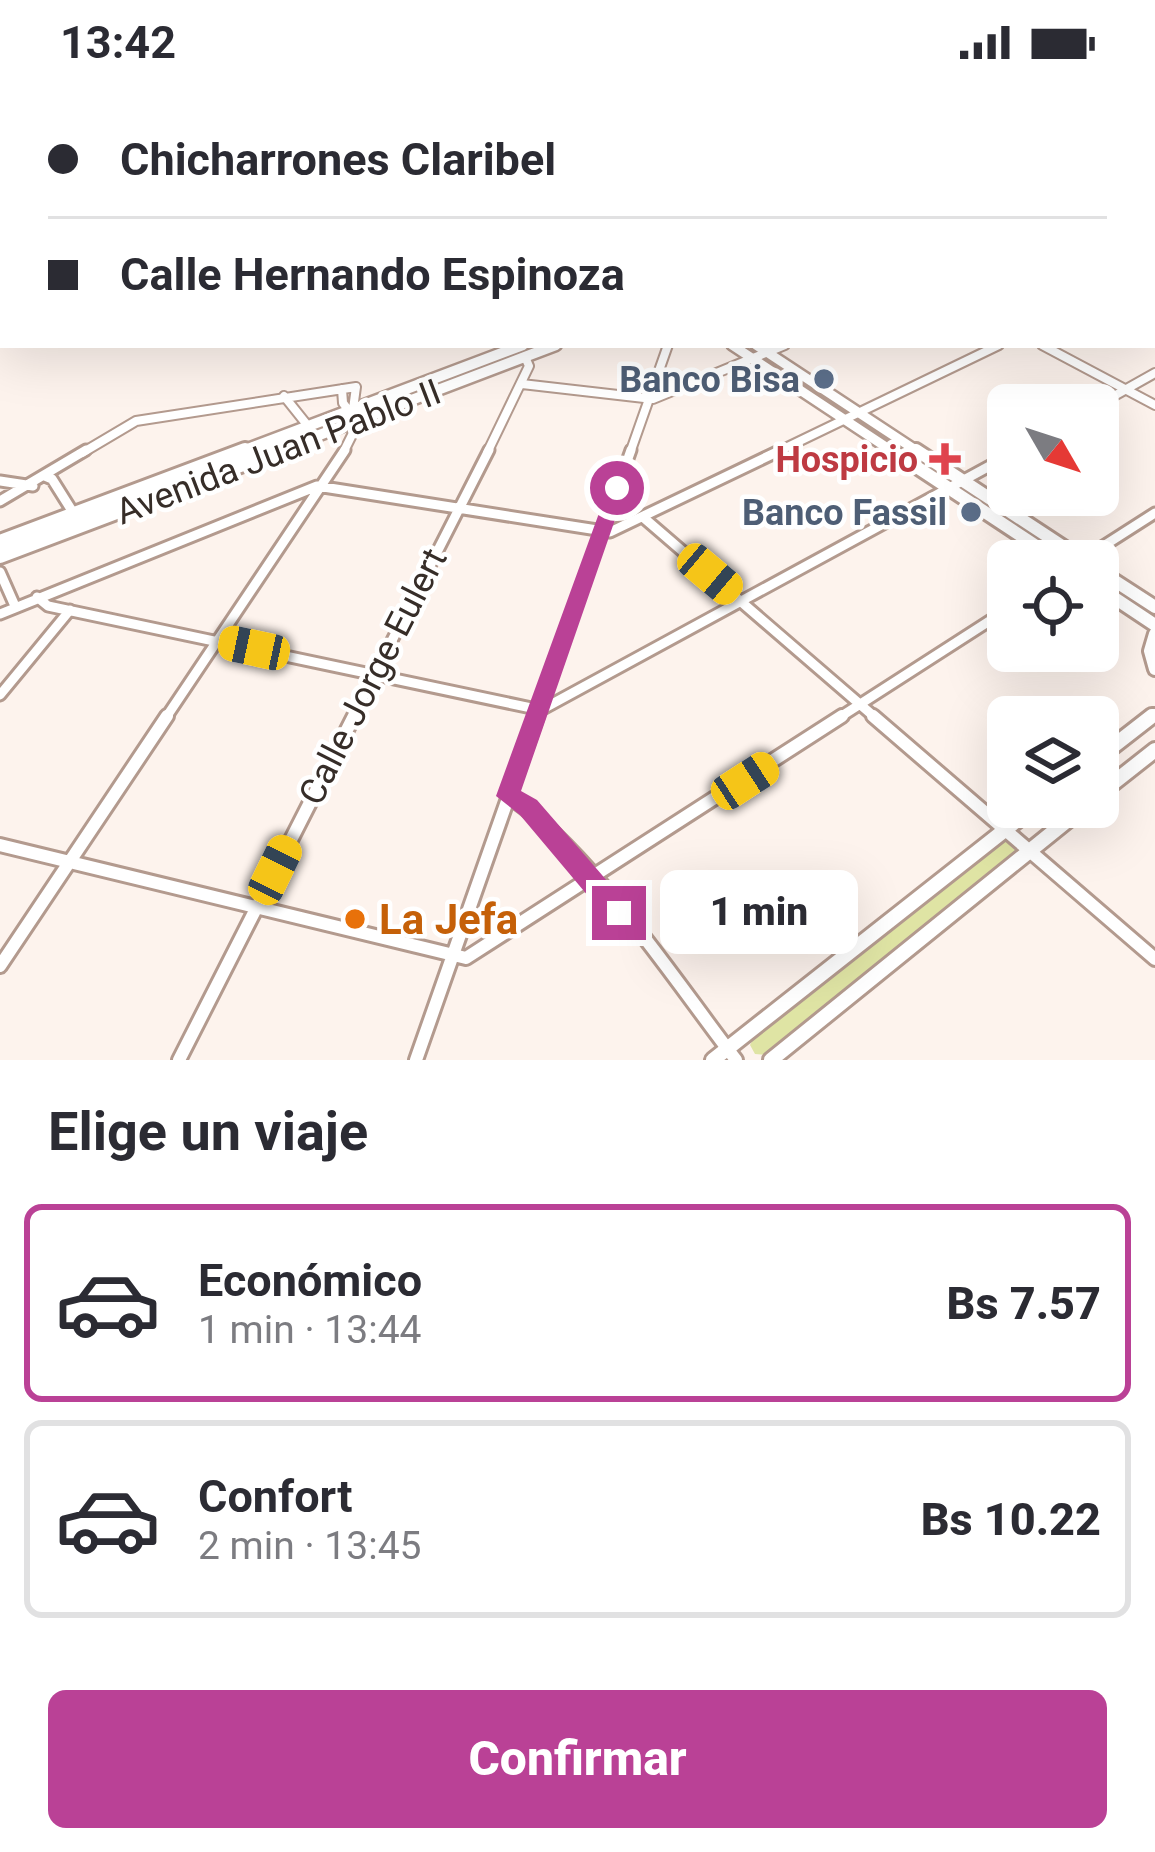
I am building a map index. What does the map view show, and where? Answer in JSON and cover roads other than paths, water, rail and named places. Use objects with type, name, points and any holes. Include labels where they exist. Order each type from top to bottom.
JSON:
[{"type":"highway","name":"Avenida Juan Pablo II","points":[[0,556],[524,351]]},
{"type":"highway","name":"Avenida Juan Pablo II","points":[[0,542],[308,426],[356,415]]},
{"type":"main road","points":[[737,348],[1027,540]]},
{"type":"main road","points":[[762,349],[1052,540]]},
{"type":"main road","points":[[1119,584],[1155,607]]},
{"type":"main road","points":[[1119,603],[1155,630],[1150,651],[1155,670]]},
{"type":"street","points":[[416,1060],[667,348]]},
{"type":"street","points":[[0,614],[321,486],[601,532],[644,518],[993,348]]},
{"type":"street","points":[[1048,348],[1155,405]]},
{"type":"street","points":[[522,384],[648,399],[753,359],[762,349]]},
{"type":"street","name":"Calle Jorge Eulert","points":[[179,1060],[522,384],[529,366],[524,351]]},
{"type":"street","points":[[1119,393],[1155,373]]},
{"type":"street","points":[[0,500],[33,486],[103,436],[136,421],[356,387],[356,434],[0,966]]},
{"type":"street","points":[[342,389],[343,403],[356,415]]},
{"type":"street","points":[[284,396],[308,426]]},
{"type":"street","points":[[37,597],[43,604],[537,710],[556,705],[987,467]]},
{"type":"street","points":[[45,476],[52,479],[74,514]]},
{"type":"street","points":[[0,481],[33,486]]},
{"type":"street","points":[[1114,540],[1155,514]]},
{"type":"street","points":[[644,518],[1155,959]]},
{"type":"street","points":[[0,572],[16,606]]},
{"type":"street","points":[[0,695],[70,610]]},
{"type":"street","points":[[0,844],[452,957],[473,955],[987,623]]},
{"type":"street","points":[[1119,742],[1155,714]]},
{"type":"street","points":[[1119,778],[1155,750]]},
{"type":"street","points":[[508,796],[528,808],[592,879],[732,1055]]},
{"type":"street","points":[[771,1060],[1058,828]]},
{"type":"street","points":[[713,1060],[732,1055],[1006,829]]},
{"type":"place","name":"Banco Bisa","points":[[824,379]]},
{"type":"place","name":"Hospicio","points":[[945,459]]},
{"type":"place","name":"Banco Fassil","points":[[971,512]]},
{"type":"place","name":"La Jefa","points":[[355,919]]}]
